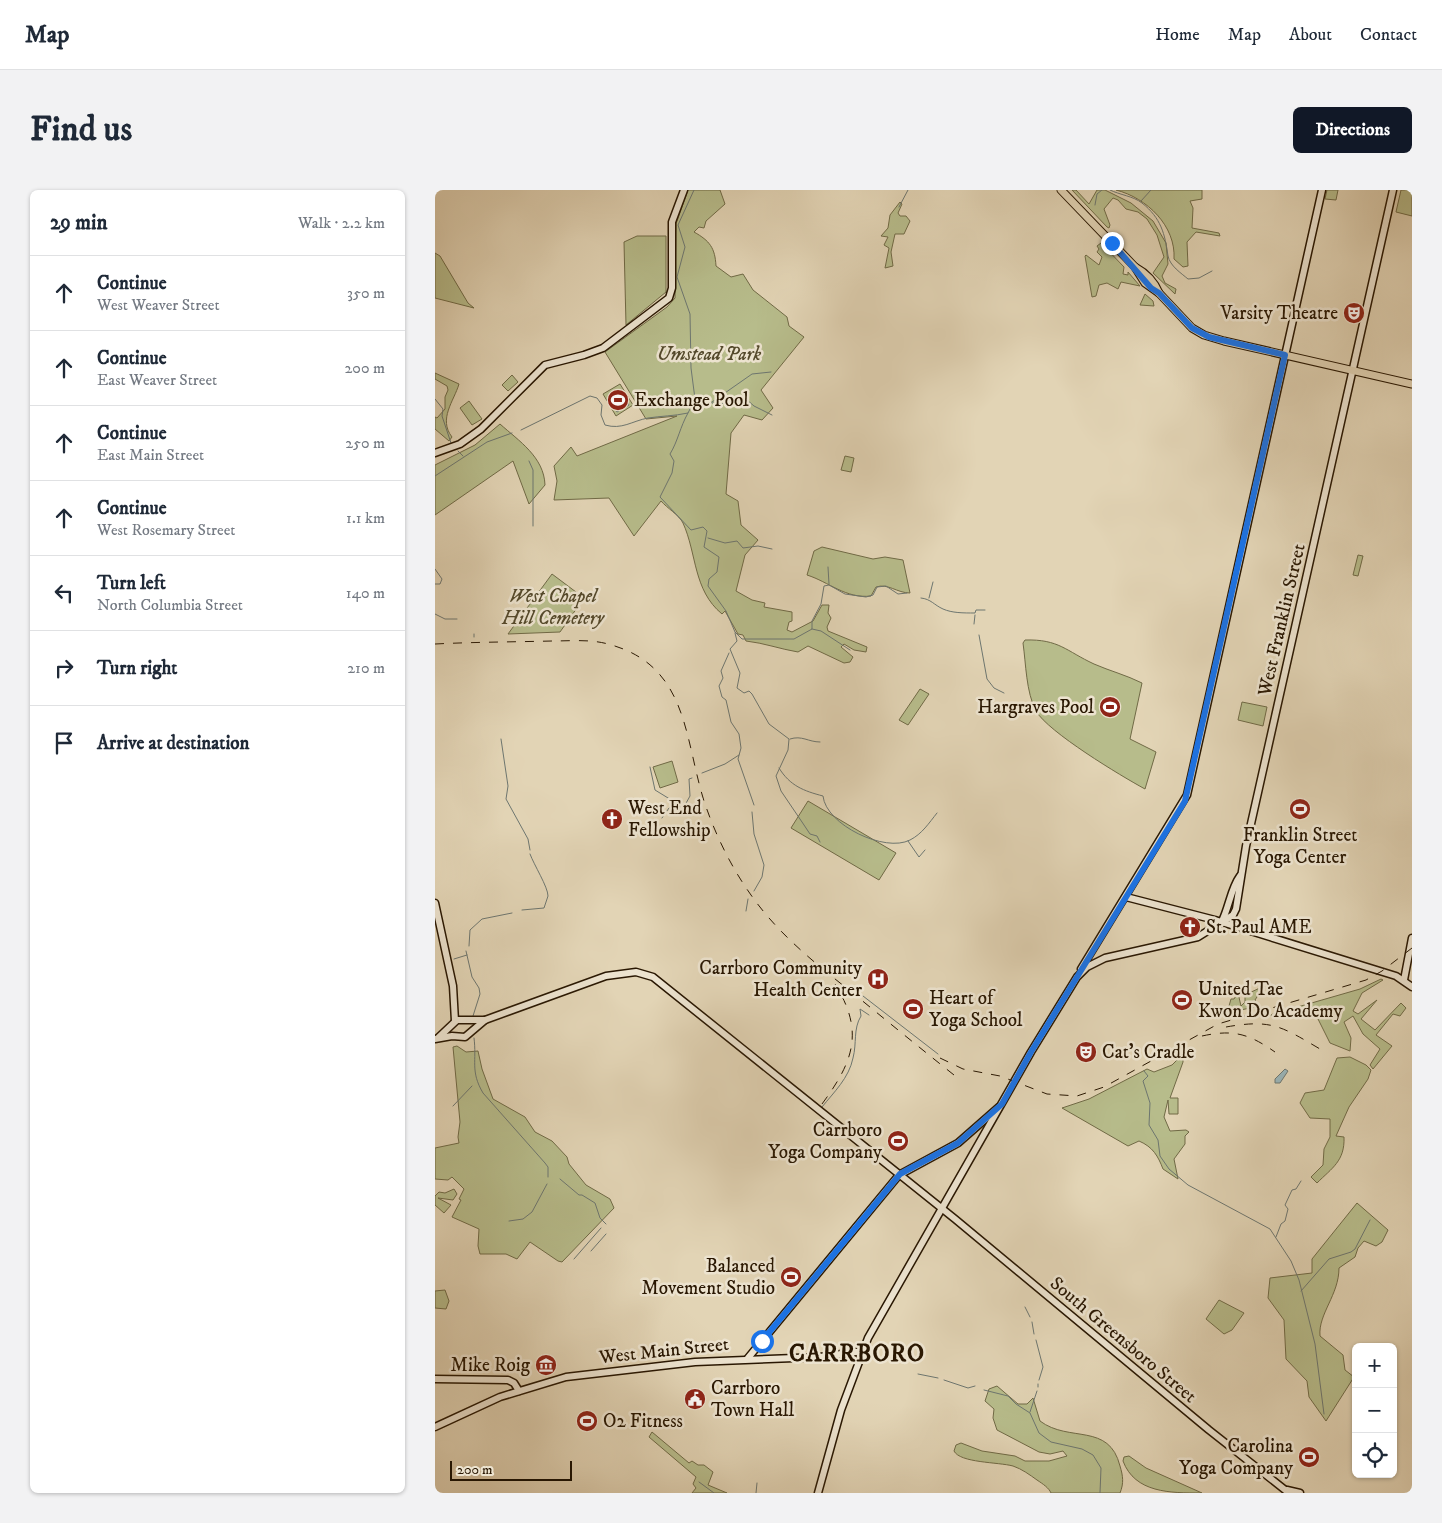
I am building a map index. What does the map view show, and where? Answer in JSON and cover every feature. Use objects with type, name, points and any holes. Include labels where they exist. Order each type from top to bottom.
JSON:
[{"type":"main road","points":[[435,453],[460,444],[481,430],[542,367],[552,362],[584,356],[603,348],[669,298],[672,288],[672,222],[684,190]]},
{"type":"main road","points":[[1061,190],[1135,268],[1146,274],[1155,284],[1159,293]]},
{"type":"main road","points":[[818,1493],[836,1426],[863,1351],[1000,1107],[1187,796],[1322,190]]},
{"type":"main road","name":"West Franklin Street","points":[[1222,922],[1231,902],[1236,881],[1240,876],[1393,190]]},
{"type":"main road","points":[[1135,268],[1138,276],[1159,293],[1200,333],[1285,355],[1412,384]]},
{"type":"main road","points":[[1126,897],[1222,922],[1404,980],[1412,986]]},
{"type":"main road","points":[[435,903],[456,1005],[471,1026],[470,1032]]},
{"type":"main road","points":[[1077,977],[1087,967],[1105,958],[1188,941],[1204,934],[1222,922]]},
{"type":"main road","points":[[1404,980],[1412,938]]},
{"type":"main road","name":"South Greensboro Street","points":[[485,1020],[605,976],[636,972],[650,976],[943,1210],[1209,1430],[1288,1491],[1302,1493]]},
{"type":"main road","points":[[456,1005],[452,1031],[456,1036]]},
{"type":"main road","points":[[437,1038],[453,1023],[465,1020],[485,1020]]},
{"type":"main road","points":[[437,1038],[465,1037],[485,1020]]},
{"type":"main road","points":[[748,1358],[899,1175],[958,1143],[1000,1107]]},
{"type":"main road","points":[[762,1341],[762,1350],[769,1358]]},
{"type":"main road","name":"West Main Street","points":[[435,1427],[478,1406],[566,1377],[599,1372],[748,1358],[821,1357],[863,1351]]},
{"type":"main road","points":[[435,1379],[507,1380],[515,1383],[519,1391]]},
{"type":"green space","name":"Umstead Park","points":[[688,190],[720,190],[725,204],[706,221],[704,228],[699,227],[694,232],[711,246],[716,266],[731,277],[743,274],[753,290],[787,317],[789,326],[804,337],[761,390],[773,408],[762,420],[744,415],[731,433],[726,494],[738,501],[741,525],[758,540],[745,555],[736,591],[752,600],[765,603],[764,607],[792,612],[792,621],[789,622],[787,630],[792,632],[813,621],[822,605],[829,605],[828,613],[831,618],[827,627],[828,631],[867,647],[866,652],[854,650],[844,644],[841,647],[853,657],[850,662],[844,663],[808,646],[798,652],[746,641],[743,635],[738,634],[725,611],[722,614],[706,594],[683,523],[661,501],[634,536],[609,498],[554,500],[557,481],[554,466],[571,447],[577,456],[677,416],[646,419],[605,352],[667,307],[675,298],[676,224]]},
{"type":"green space","points":[[1072,190],[1076,190],[1089,204],[1097,190],[1105,190],[1131,203],[1153,221],[1166,243],[1168,264],[1162,276],[1165,283],[1176,289],[1175,294],[1153,273],[1164,257],[1157,235],[1147,219],[1138,212],[1126,209],[1118,200],[1113,198],[1104,209],[1110,225],[1109,228]]},
{"type":"green space","points":[[1116,190],[1202,190],[1202,199],[1190,201],[1193,208],[1192,228],[1219,233],[1220,236],[1196,232],[1187,242],[1188,266],[1183,267],[1174,259],[1170,235],[1157,215],[1138,200]]},
{"type":"green space","points":[[1327,190],[1338,190],[1336,200],[1325,199]]},
{"type":"green space","points":[[1401,190],[1412,190],[1412,216],[1396,212]]},
{"type":"green space","points":[[900,202],[902,204],[898,213],[900,216],[906,216],[910,221],[904,234],[895,234],[891,252],[893,266],[885,268],[889,248],[884,245],[888,237],[881,236],[888,228],[890,215]]},
{"type":"green space","name":"Umstead Park","points":[[637,236],[666,236],[666,292],[626,325],[624,242]]},
{"type":"green space","points":[[1101,243],[1124,267],[1123,274],[1128,275],[1128,272],[1140,286],[1121,282],[1118,289],[1107,283],[1099,285],[1096,296],[1092,297],[1085,256],[1099,265],[1102,257],[1097,252],[1099,249],[1097,246]]},
{"type":"green space","points":[[435,253],[440,256],[468,303],[474,308],[435,298]]},
{"type":"green space","points":[[1145,294],[1153,301],[1154,306],[1140,305]]},
{"type":"green space","points":[[435,373],[459,384],[448,410],[446,424],[452,437],[449,441],[435,429],[435,417],[437,418],[445,409],[445,397],[448,390],[447,386],[435,379]]},
{"type":"green space","points":[[512,375],[518,382],[508,391],[502,385]]},
{"type":"green space","name":"Exchange Pool","points":[[620,384],[633,405],[616,416],[603,394]]},
{"type":"green space","points":[[469,401],[482,419],[472,425],[460,408]]},
{"type":"green space","points":[[500,424],[522,443],[535,458],[544,475],[545,485],[529,504],[513,461],[435,515],[435,465],[475,445]]},
{"type":"green space","points":[[845,456],[854,458],[851,472],[841,470]]},
{"type":"green space","points":[[822,547],[873,559],[885,557],[903,560],[910,593],[880,586],[876,587],[871,596],[854,595],[807,575],[814,551]]},
{"type":"green space","points":[[1358,555],[1363,556],[1358,576],[1353,575]]},
{"type":"green space","name":"West Chapel Hill Cemetery","points":[[552,574],[584,598],[560,632],[508,634]]},
{"type":"green space","points":[[1025,640],[1037,640],[1054,644],[1094,664],[1142,683],[1130,739],[1156,752],[1145,789],[1069,741],[1043,720],[1036,711],[1030,695],[1023,643]]},
{"type":"green space","points":[[920,689],[929,694],[908,725],[899,720]]},
{"type":"green space","points":[[1242,702],[1267,707],[1263,726],[1238,720]]},
{"type":"green space","points":[[672,761],[678,782],[660,788],[653,767]]},
{"type":"green space","points":[[808,801],[896,853],[879,880],[791,828]]},
{"type":"green space","points":[[1381,979],[1383,980],[1362,993],[1353,1011],[1358,1014],[1377,1000],[1361,1019],[1375,1030],[1401,1003],[1406,1008],[1400,1016],[1393,1014],[1376,1035],[1392,1046],[1373,1069],[1370,1065],[1380,1049],[1363,1034],[1353,1016],[1344,1022],[1351,1038],[1350,1051],[1330,1043],[1318,1019],[1310,1013],[1276,1017],[1270,1015],[1360,989]]},
{"type":"green space","points":[[1264,986],[1255,1000],[1259,1006],[1227,1013],[1231,999],[1234,999],[1238,993],[1241,1006],[1245,1002],[1245,995]]},
{"type":"green space","points":[[457,1046],[466,1052],[478,1051],[482,1069],[493,1099],[525,1117],[535,1132],[552,1141],[567,1157],[569,1164],[586,1185],[610,1199],[614,1208],[562,1262],[530,1242],[517,1259],[506,1254],[480,1254],[478,1246],[479,1229],[452,1217],[461,1200],[459,1199],[464,1189],[452,1177],[448,1180],[435,1179],[435,1148],[459,1143],[460,1122],[453,1047]]},
{"type":"green space","points":[[1183,1054],[1183,1062],[1170,1098],[1178,1098],[1178,1114],[1169,1114],[1168,1100],[1164,1117],[1170,1131],[1186,1130],[1189,1132],[1185,1136],[1185,1144],[1174,1159],[1178,1179],[1163,1169],[1154,1152],[1144,1143],[1139,1141],[1128,1146],[1062,1108],[1089,1099],[1147,1069],[1154,1072],[1172,1065]]},
{"type":"green space","points":[[1350,1057],[1366,1065],[1371,1070],[1368,1079],[1349,1107],[1336,1136],[1344,1137],[1340,1158],[1317,1183],[1311,1177],[1323,1165],[1324,1149],[1330,1137],[1330,1119],[1310,1118],[1300,1103],[1305,1093],[1324,1090],[1337,1058]]},
{"type":"green space","points":[[454,1189],[457,1194],[453,1200],[438,1198],[451,1205],[444,1213],[435,1205],[435,1196],[439,1192],[445,1193]]},
{"type":"green space","points":[[1357,1203],[1388,1230],[1382,1242],[1376,1246],[1364,1241],[1358,1248],[1355,1257],[1339,1268],[1336,1287],[1322,1320],[1320,1336],[1343,1355],[1345,1370],[1352,1375],[1352,1380],[1326,1421],[1309,1397],[1307,1381],[1286,1359],[1284,1320],[1268,1298],[1270,1278],[1312,1273],[1312,1259]]},
{"type":"green space","points":[[445,1290],[449,1301],[446,1309],[435,1308],[435,1291]]},
{"type":"green space","points":[[1219,1300],[1244,1313],[1232,1330],[1224,1334],[1206,1319]]},
{"type":"green space","points":[[997,1386],[1018,1404],[1027,1404],[1033,1398],[1040,1421],[1051,1427],[1097,1438],[1107,1444],[1115,1452],[1121,1470],[1123,1483],[1120,1493],[1051,1493],[1044,1485],[1016,1467],[971,1460],[958,1455],[954,1451],[956,1445],[961,1443],[982,1451],[1015,1456],[1025,1461],[1049,1461],[1067,1456],[1063,1451],[1050,1454],[1039,1452],[997,1430],[993,1418],[994,1409],[985,1401],[989,1389]]},
{"type":"green space","points":[[652,1432],[689,1463],[692,1461],[698,1465],[704,1465],[713,1472],[708,1485],[727,1493],[692,1493],[696,1488],[693,1484],[696,1477],[649,1437]]},
{"type":"green space","points":[[1129,1456],[1146,1468],[1202,1493],[1178,1493],[1155,1489],[1145,1485],[1136,1480],[1129,1472],[1123,1461],[1124,1457]]},
{"type":"water","points":[[622,393],[629,405],[617,412],[614,407],[619,404],[616,397]]},
{"type":"water","name":"Hargraves Pool","points":[[1110,699],[1115,701],[1112,716],[1102,713]]},
{"type":"water","points":[[1285,1069],[1288,1071],[1280,1083],[1275,1083],[1275,1079]]},
{"type":"waterway","points":[[521,430],[590,396],[597,398],[602,405],[601,415],[605,425],[622,426],[648,418],[688,413],[695,399],[691,368],[690,314],[677,277],[685,247],[678,225],[694,190]]},
{"type":"waterway","points":[[899,207],[908,190]]},
{"type":"waterway","points":[[1095,205],[1097,194],[1102,190]]},
{"type":"waterway","points":[[1110,190],[1142,203],[1154,215],[1161,227],[1169,260],[1188,279],[1199,278],[1212,271]]},
{"type":"waterway","points":[[1141,201],[1151,190]]},
{"type":"waterway","points":[[712,402],[752,374],[771,372]]},
{"type":"waterway","points":[[435,399],[443,409],[442,416],[451,443]]},
{"type":"waterway","points":[[696,400],[722,404],[735,403],[746,399],[754,406],[772,415]]},
{"type":"waterway","points":[[688,413],[670,454],[674,461],[672,473],[660,497],[691,530],[703,527],[707,531],[704,547],[719,557],[717,572],[709,579],[708,586],[726,611],[735,632],[742,639],[794,639],[812,629],[812,621],[821,604],[824,586],[829,585],[845,594],[866,597],[873,595],[877,587],[886,586],[898,594],[907,593]]},
{"type":"waterway","points":[[435,476],[487,442],[512,433]]},
{"type":"waterway","points":[[458,451],[463,456]]},
{"type":"waterway","points":[[529,461],[533,470],[533,526]]},
{"type":"waterway","points":[[708,538],[725,543],[737,541],[743,548],[758,546],[772,549]]},
{"type":"waterway","points":[[828,567],[829,584]]},
{"type":"waterway","points":[[435,569],[442,579],[440,584],[435,584]]},
{"type":"waterway","points":[[929,598],[933,582]]},
{"type":"waterway","points":[[921,598],[950,611],[975,613],[976,610],[985,610]]},
{"type":"waterway","points":[[435,614],[445,619],[457,619]]},
{"type":"waterway","points":[[974,624],[975,615]]},
{"type":"waterway","points":[[812,629],[821,631],[850,650]]},
{"type":"waterway","points":[[735,633],[737,641],[730,649],[740,673],[737,688],[744,693],[749,691],[769,724],[789,739],[788,750],[776,776],[781,791],[810,834],[817,836],[820,842]]},
{"type":"waterway","points":[[979,635],[987,679],[994,688],[1004,693]]},
{"type":"waterway","points":[[729,653],[721,671],[723,678],[719,686],[722,697],[726,700],[731,722],[739,734],[741,748],[738,759],[754,805]]},
{"type":"waterway","points":[[790,739],[798,738],[820,742]]},
{"type":"waterway","points":[[501,739],[508,786],[506,799],[528,839],[530,850]]},
{"type":"waterway","points":[[702,773],[725,764],[739,755]]},
{"type":"waterway","points":[[650,767],[655,790],[673,801],[674,805]]},
{"type":"waterway","points":[[779,768],[798,787],[823,796],[827,807],[834,817],[845,826],[858,834],[886,843],[899,843],[914,838],[937,813]]},
{"type":"waterway","points":[[662,818],[669,808],[685,805],[690,796],[689,779],[692,778]]},
{"type":"waterway","points":[[752,812],[754,834],[764,865],[762,877],[754,891]]},
{"type":"waterway","points":[[908,841],[919,857],[925,850]]},
{"type":"waterway","points":[[522,910],[544,908],[548,896],[546,887],[530,854]]},
{"type":"waterway","points":[[746,911],[748,899]]},
{"type":"waterway","points":[[469,946],[470,930],[482,919],[512,913]]},
{"type":"waterway","points":[[466,951],[472,977],[479,988],[480,994],[473,1016]]},
{"type":"waterway","points":[[454,959],[467,955]]},
{"type":"waterway","points":[[863,996],[938,1054]]},
{"type":"waterway","points":[[822,1107],[841,1084],[851,1065],[857,1026],[861,1016],[860,1009],[869,1015]]},
{"type":"waterway","points":[[474,1038],[475,1072],[483,1093],[545,1163],[548,1167],[548,1177]]},
{"type":"waterway","points":[[1144,1071],[1148,1076],[1143,1081],[1150,1103],[1149,1125],[1158,1140],[1160,1156],[1169,1169],[1188,1185],[1270,1229],[1291,1261],[1299,1280],[1315,1344],[1324,1414]]},
{"type":"waterway","points":[[453,1106],[472,1086]]},
{"type":"waterway","points":[[560,1179],[579,1195],[595,1203],[600,1218],[606,1224]]},
{"type":"waterway","points":[[1276,1237],[1281,1224],[1285,1221],[1288,1209],[1285,1205],[1292,1190],[1296,1189],[1301,1181]]},
{"type":"waterway","points":[[509,1221],[523,1219],[532,1212],[547,1184]]},
{"type":"waterway","points":[[1301,1291],[1329,1259],[1355,1249],[1370,1220]]},
{"type":"waterway","points":[[574,1259],[601,1228]]},
{"type":"waterway","points":[[591,1251],[606,1234]]},
{"type":"waterway","points":[[1025,1307],[1030,1317]]},
{"type":"waterway","points":[[1032,1322],[1034,1334]]},
{"type":"waterway","points":[[1036,1340],[1043,1367],[1039,1380]]},
{"type":"waterway","points":[[918,1374],[938,1378]]},
{"type":"waterway","points":[[944,1380],[968,1388],[975,1386]]},
{"type":"waterway","points":[[984,1390],[1008,1396],[1030,1413],[1039,1433],[1051,1442],[1082,1449],[1093,1455],[1101,1468],[1100,1493]]},
{"type":"waterway","points":[[1030,1412],[1037,1391]]},
{"type":"waterway","points":[[699,1482],[714,1493]]},
{"type":"waterway","points":[[756,1493],[757,1483]]},
{"type":"railway","points":[[435,644],[594,641],[634,654],[654,668],[668,686],[678,706],[686,729],[704,801],[718,838],[730,862],[762,910],[786,936],[826,972],[954,1075]]},
{"type":"railway","points":[[940,1058],[963,1069],[1000,1076],[1047,1094],[1077,1096],[1104,1087],[1218,1024],[1366,980],[1382,971],[1412,948]]},
{"type":"railway","points":[[822,1104],[841,1074],[848,1060],[851,1046],[850,1017],[835,984]]},
{"type":"railway","points":[[1226,1027],[1254,1024],[1275,1026],[1320,1049]]},
{"type":"railway","points":[[1202,1036],[1232,1033],[1249,1037],[1275,1052]]},
{"type":"place","name":"Varsity Theatre","points":[[1354,313]]},
{"type":"place","name":"Exchange Pool","points":[[618,400]]},
{"type":"place","name":"Hargraves Pool","points":[[1110,707]]},
{"type":"place","name":"Franklin Street Yoga Center","points":[[1300,809]]},
{"type":"place","name":"West End Fellowship","points":[[612,819]]},
{"type":"place","name":"St. Paul AME","points":[[1190,927]]},
{"type":"place","name":"Carrboro Community Health Center","points":[[878,979]]},
{"type":"place","name":"United Tae Kwon Do Academy","points":[[1182,1000]]},
{"type":"place","name":"Heart of Yoga School","points":[[913,1009]]},
{"type":"place","name":"Cat's Cradle","points":[[1086,1052]]},
{"type":"place","name":"Carrboro Yoga Company","points":[[898,1141]]},
{"type":"place","name":"Balanced Movement Studio","points":[[791,1277]]},
{"type":"place","name":"Mike Roig","points":[[546,1365]]},
{"type":"place","name":"Carrboro Town Hall","points":[[695,1399]]},
{"type":"place","name":"O2 Fitness","points":[[587,1421]]},
{"type":"place","name":"Carolina Yoga Company","points":[[1309,1457]]},
{"type":"district","name":"CARRBORO","points":[[857,1354]]},
{"type":"route","points":[[762,1341],[900,1174],[967,1137],[1000,1107],[1031,1052],[1187,796],[1285,355],[1209,337],[1199,332],[1159,293],[1138,276],[1135,268],[1112,243]]}]
